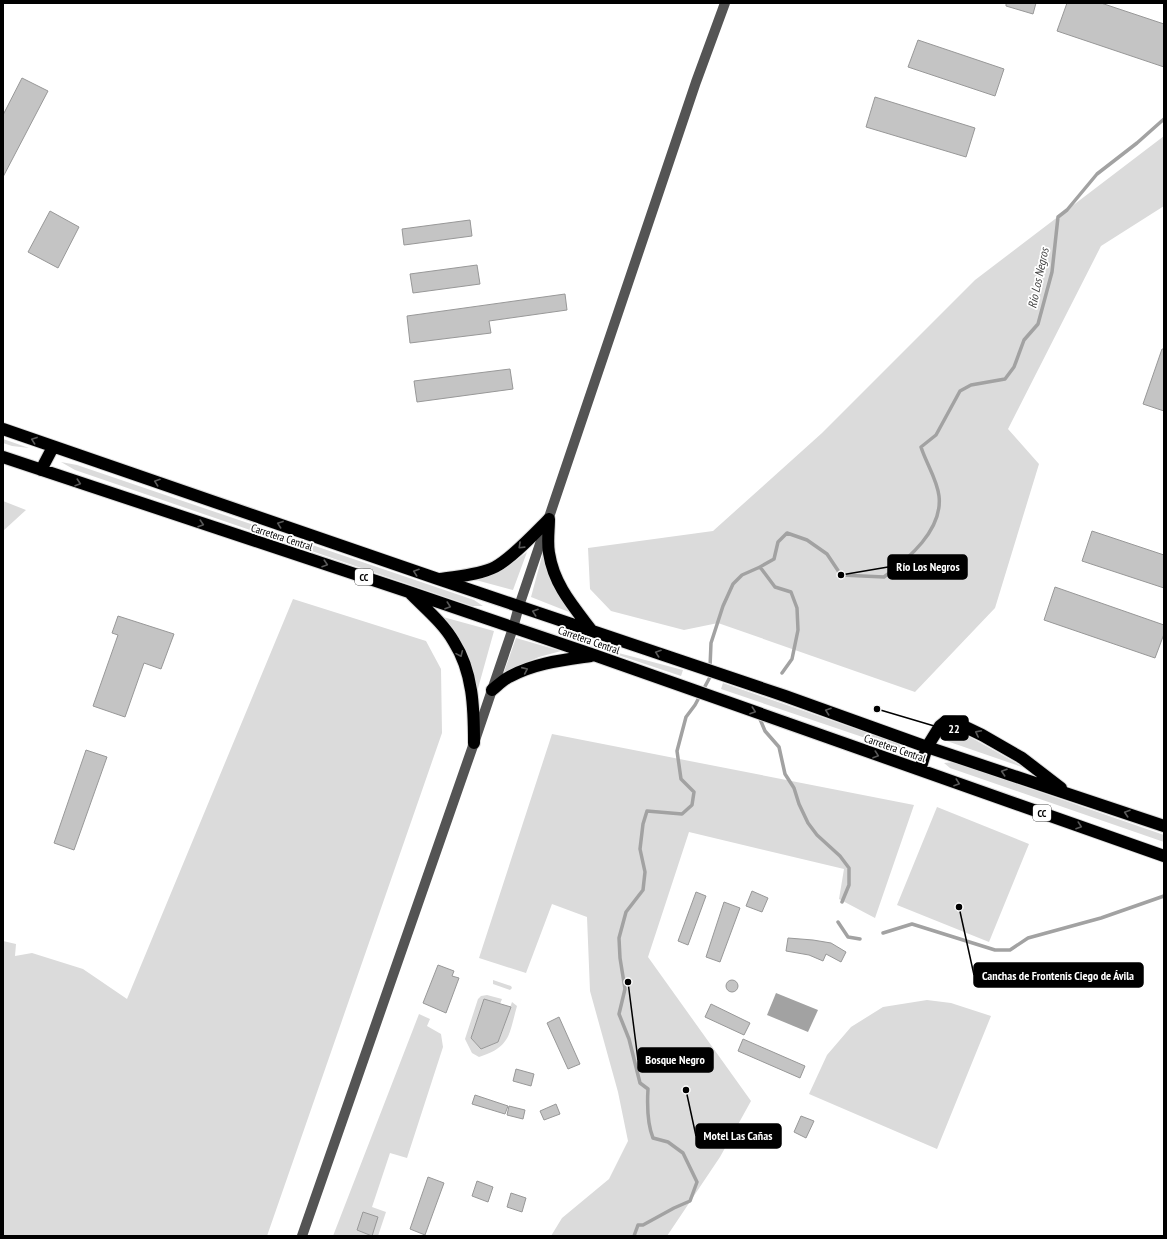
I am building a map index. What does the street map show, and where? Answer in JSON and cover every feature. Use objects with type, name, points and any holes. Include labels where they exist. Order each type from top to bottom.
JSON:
[{"type":"highway","name":"Carretera Central","points":[[3,429],[1164,826]]},
{"type":"highway","points":[[41,470],[53,447]]},
{"type":"highway","name":"Carretera Central","points":[[3,457],[594,655],[1164,856]]},
{"type":"highway","points":[[438,579],[471,574],[495,567],[515,552],[549,519]]},
{"type":"highway","points":[[549,519],[549,552],[554,574],[565,594],[592,631]]},
{"type":"highway","points":[[409,592],[434,617],[454,641],[467,671],[474,707],[474,742]]},
{"type":"highway","points":[[492,690],[508,677],[531,667],[559,660],[594,655]]},
{"type":"highway","points":[[920,770],[927,746],[940,726],[945,722],[957,723],[982,735],[1022,758],[1068,794]]},
{"type":"street","points":[[302,1236],[492,690],[696,82],[725,3]]},
{"type":"shaded area","points":[[1164,136],[1164,206],[1101,246],[1008,429],[1039,464],[995,608],[915,692],[718,623],[684,630],[611,611],[590,589],[588,548],[713,531],[822,433],[975,280]]},
{"type":"shaded area","points":[[3,439],[29,448],[12,446],[3,443]]},
{"type":"shaded area","points":[[61,462],[77,465],[474,600],[483,606],[472,606],[75,470]]},
{"type":"shaded area","points":[[3,501],[26,510],[3,531]]},
{"type":"shaded area","points":[[544,549],[548,573],[555,589],[569,612],[531,597]]},
{"type":"shaded area","points":[[527,552],[513,590],[472,579],[501,569],[514,562]]},
{"type":"shaded area","points":[[293,599],[426,641],[441,669],[442,733],[267,1236],[3,1236],[3,941],[16,944],[15,956],[32,953],[83,969],[127,999]]},
{"type":"shaded area","points":[[443,617],[494,631],[477,692],[470,660],[459,639]]},
{"type":"shaded area","points":[[528,625],[592,646],[683,670],[681,676]]},
{"type":"shaded area","points":[[516,638],[561,651],[539,657],[504,672]]},
{"type":"shaded area","points":[[723,683],[897,743],[903,748],[895,748],[721,689]]},
{"type":"shaded area","points":[[945,729],[956,729],[1025,768],[938,738],[938,734]]},
{"type":"shaded area","points":[[552,734],[914,805],[875,918],[839,899],[844,869],[689,832],[648,957],[751,1101],[720,1157],[667,1236],[551,1236],[562,1218],[609,1179],[628,1141],[618,1092],[590,991],[587,917],[552,904],[526,973],[479,958]]},
{"type":"shaded area","points":[[953,762],[1164,835],[1164,842],[950,768],[944,763]]},
{"type":"shaded area","points":[[937,807],[1029,844],[989,942],[897,905]]},
{"type":"shaded area","points":[[493,980],[511,986],[512,988],[510,990],[493,984]]},
{"type":"shaded area","points":[[776,993],[818,1010],[808,1032],[767,1015]]},
{"type":"shaded area","points":[[487,995],[502,999],[500,1004],[484,1000],[471,1038],[481,1049],[498,1042],[512,1002],[517,1006],[510,1032],[503,1044],[497,1049],[479,1057],[472,1053],[465,1039],[478,999],[481,996]]},
{"type":"shaded area","points":[[927,1000],[951,1003],[991,1016],[937,1149],[809,1094],[827,1055],[851,1027],[883,1007]]},
{"type":"shaded area","points":[[419,1014],[430,1019],[427,1026],[441,1034],[443,1047],[407,1158],[390,1153],[372,1207],[386,1212],[378,1236],[333,1236]]},
{"type":"building","points":[[1006,3],[1036,3],[1033,14],[1006,6]]},
{"type":"building","points":[[1067,3],[1101,3],[1164,24],[1164,67],[1057,31]]},
{"type":"building","points":[[918,40],[1004,69],[995,96],[908,67]]},
{"type":"building","points":[[22,78],[48,91],[3,177],[3,115]]},
{"type":"building","points":[[875,97],[975,128],[966,157],[866,127]]},
{"type":"building","points":[[50,211],[79,227],[58,268],[28,252]]},
{"type":"building","points":[[470,220],[472,236],[404,245],[402,229]]},
{"type":"building","points":[[477,265],[480,284],[413,293],[410,274]]},
{"type":"building","points":[[565,294],[567,310],[489,321],[491,333],[410,343],[407,316]]},
{"type":"building","points":[[1162,349],[1164,349],[1164,411],[1143,404]]},
{"type":"building","points":[[510,369],[513,389],[417,402],[414,381]]},
{"type":"building","points":[[1092,531],[1164,555],[1164,588],[1082,561]]},
{"type":"building","points":[[1055,587],[1164,625],[1164,634],[1155,658],[1044,620]]},
{"type":"building","points":[[118,616],[174,634],[161,669],[144,663],[125,717],[93,706],[118,635],[112,633]]},
{"type":"building","points":[[86,750],[107,757],[74,850],[54,843]]},
{"type":"building","points":[[752,891],[768,898],[762,912],[746,906]]},
{"type":"building","points":[[696,892],[706,896],[688,945],[678,941]]},
{"type":"building","points":[[724,902],[740,908],[720,962],[706,957]]},
{"type":"building","points":[[788,938],[831,943],[846,952],[841,962],[826,954],[823,961],[809,955],[786,951]]},
{"type":"building","points":[[438,965],[454,971],[452,976],[459,978],[446,1013],[423,1003]]},
{"type":"building","points":[[734,980],[737,981],[737,991],[730,992],[727,991],[726,984],[727,981]]},
{"type":"building","points":[[484,999],[511,1007],[498,1042],[481,1049],[471,1038]]},
{"type":"building","points":[[711,1004],[750,1023],[744,1035],[705,1017]]},
{"type":"building","points":[[559,1017],[580,1064],[568,1069],[547,1023]]},
{"type":"building","points":[[743,1039],[805,1066],[800,1078],[738,1051]]},
{"type":"building","points":[[516,1069],[534,1074],[531,1086],[513,1081]]},
{"type":"building","points":[[475,1095],[508,1106],[505,1114],[472,1104]]},
{"type":"building","points":[[556,1104],[560,1114],[544,1120],[540,1111]]},
{"type":"building","points":[[509,1106],[525,1110],[523,1119],[507,1115]]},
{"type":"building","points":[[801,1116],[814,1121],[806,1138],[794,1132]]},
{"type":"building","points":[[428,1177],[444,1183],[425,1235],[410,1229]]},
{"type":"building","points":[[477,1181],[493,1187],[488,1202],[472,1196]]},
{"type":"building","points":[[511,1193],[526,1198],[522,1212],[507,1207]]},
{"type":"building","points":[[363,1212],[378,1217],[372,1236],[357,1230]]},
{"type":"waterway","name":"Río Los Negros","points":[[710,667],[711,643],[723,606],[733,584],[742,575],[774,559],[778,542],[787,533],[807,540],[827,554],[841,575],[884,577],[903,562],[922,542],[930,532],[935,520],[939,509],[939,496],[936,483],[921,447],[936,435],[960,391],[971,385],[1005,379],[1014,367],[1024,340],[1038,324],[1052,272],[1058,217],[1067,210],[1097,174],[1137,143],[1164,119]]},
{"type":"waterway","points":[[760,567],[775,587],[791,592],[797,608],[798,630],[792,659],[782,673]]},
{"type":"waterway","name":"Río Los Negros","points":[[634,1236],[638,1225],[643,1225],[690,1201],[697,1182],[683,1153],[668,1142],[653,1138],[651,1132],[648,1114],[648,1089],[640,1083],[629,1039],[619,1014],[625,989],[620,958],[619,938],[626,912],[643,890],[645,872],[640,849],[643,824],[647,811],[682,814],[692,805],[694,792],[681,779],[677,751],[686,717],[695,705],[710,677],[710,674]]},
{"type":"waterway","points":[[760,719],[765,731],[779,747],[785,774],[794,788],[799,804],[808,823],[817,835],[840,856],[849,868],[849,885],[842,902]]},
{"type":"waterway","points":[[883,933],[912,924],[995,950],[1010,950],[1028,938],[1101,918],[1164,896]]},
{"type":"waterway","points":[[838,922],[848,937],[860,939]]},
{"type":"place","name":"Río Los Negros","points":[[841,575]]},
{"type":"place","name":"22","points":[[877,709]]},
{"type":"place","name":"Canchas de Frontenis Ciego de Ávila","points":[[959,907]]},
{"type":"place","name":"Bosque Negro","points":[[628,982]]},
{"type":"place","name":"Motel Las Cañas","points":[[686,1090]]}]
